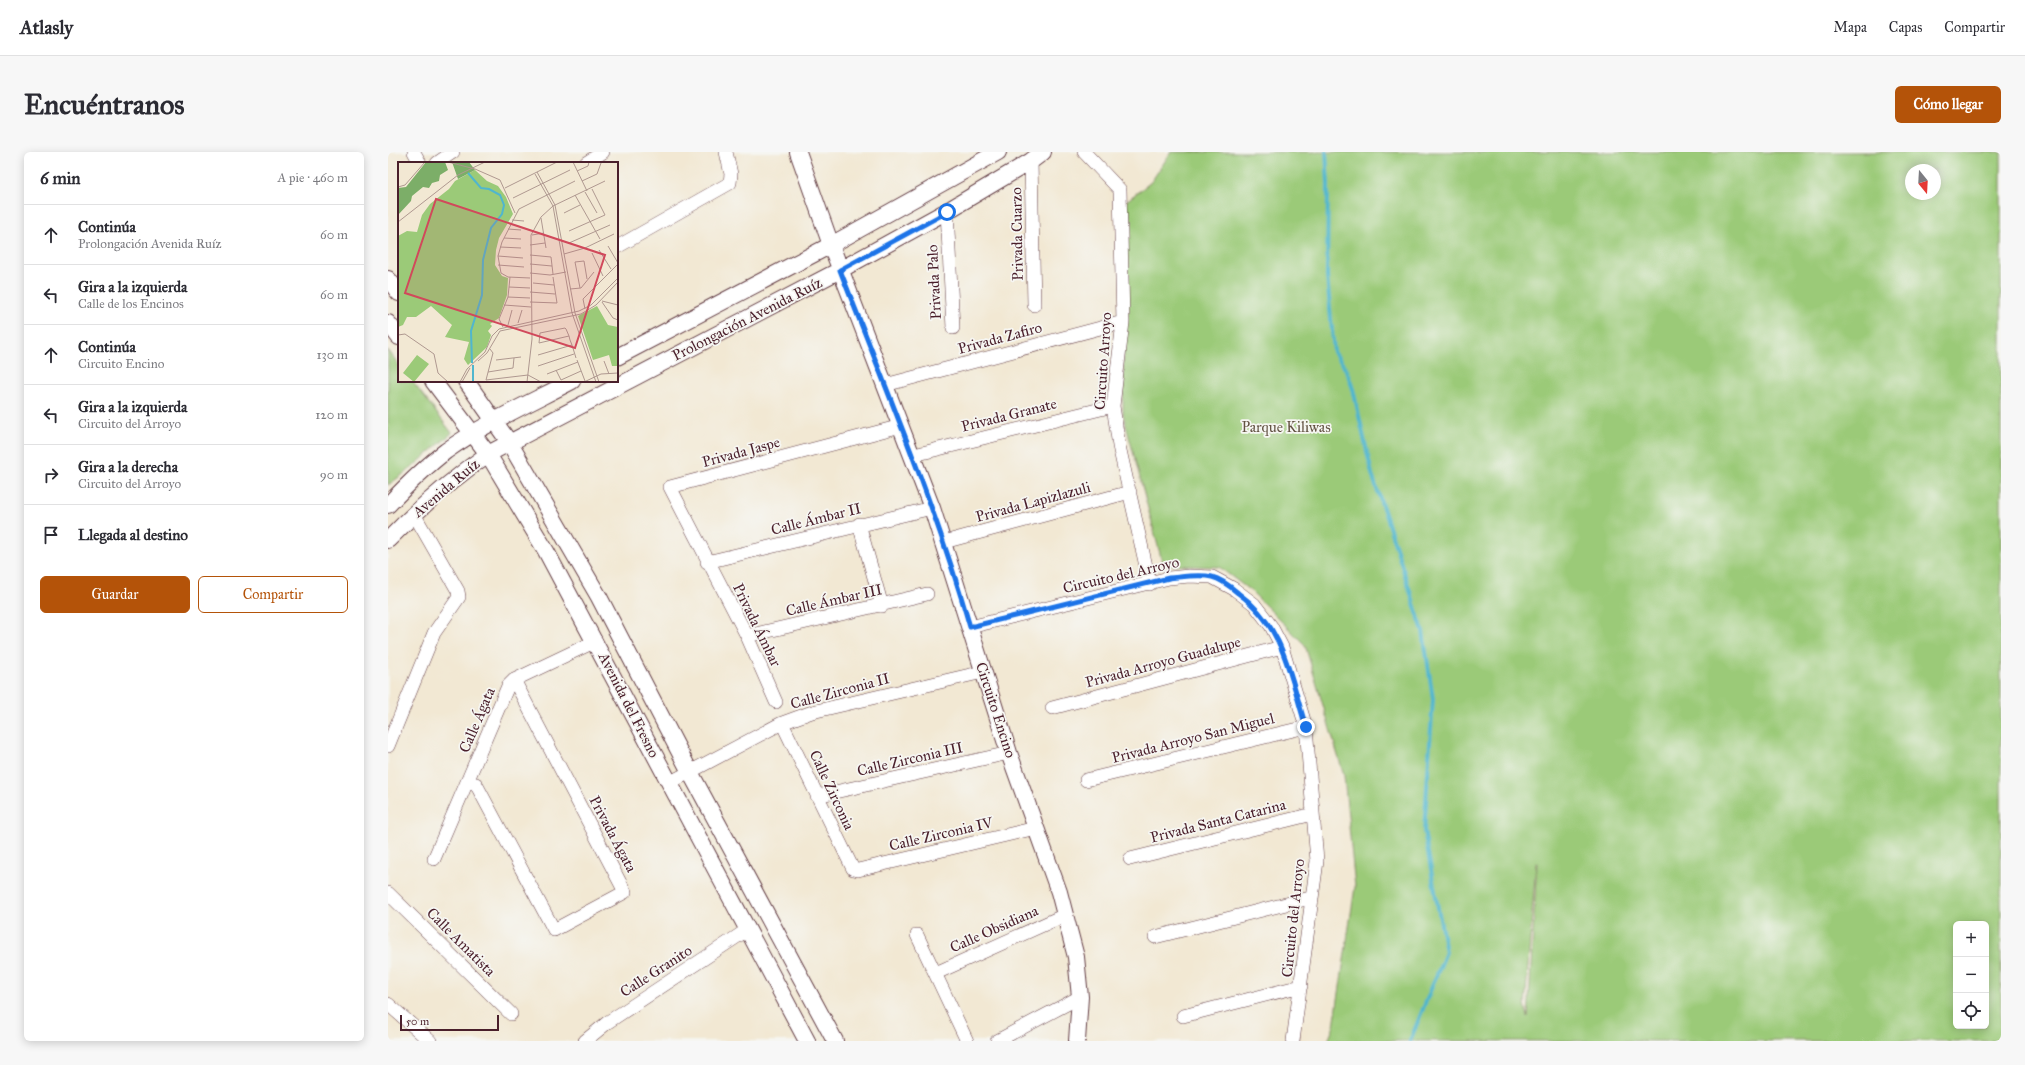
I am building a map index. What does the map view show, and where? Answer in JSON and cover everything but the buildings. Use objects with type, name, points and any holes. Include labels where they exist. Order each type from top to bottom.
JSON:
[{"type":"street","points":[[414,152],[419,162]]},
{"type":"street","points":[[438,162],[453,152]]},
{"type":"street","points":[[588,162],[603,152]]},
{"type":"street","points":[[618,246],[730,183],[731,174],[726,152]]},
{"type":"street","name":"Circuito Encino","points":[[798,152],[840,270],[901,426],[914,455],[944,542],[1009,753],[1065,915],[1076,956],[1080,997],[1077,1041]]},
{"type":"street","name":"Prolongación Avenida Ruíz","points":[[618,357],[831,245],[998,152]]},
{"type":"street","name":"Circuito Arroyo","points":[[1084,152],[1120,190],[1123,322],[1113,406],[1119,446],[1150,584]]},
{"type":"street","name":"Prolongación Avenida Ruíz","points":[[488,454],[840,270],[947,212],[1037,157]]},
{"type":"street","name":"Privada Cuarzo","points":[[1034,305],[1037,157]]},
{"type":"street","name":"Privada Palo","points":[[947,212],[952,328]]},
{"type":"street","points":[[388,280],[398,292]]},
{"type":"street","name":"Privada Zafiro","points":[[885,385],[1123,322]]},
{"type":"street","points":[[388,323],[398,336]]},
{"type":"street","name":"Avenida del Fresno","points":[[434,382],[488,454],[546,552],[596,641],[669,783],[807,1041]]},
{"type":"street","name":"Avenida del Fresno","points":[[467,382],[509,442],[598,597],[690,772],[835,1041]]},
{"type":"street","points":[[474,434],[570,382]]},
{"type":"street","name":"Privada Granate","points":[[914,455],[1113,406]]},
{"type":"street","name":"Privada Jaspe","points":[[707,562],[670,487],[901,426]]},
{"type":"street","name":"Avenida Ruíz","points":[[388,505],[436,459],[474,434]]},
{"type":"street","name":"Avenida Ruíz","points":[[388,540],[453,478],[488,454]]},
{"type":"street","name":"Privada Lapizlazuli","points":[[944,542],[1130,492]]},
{"type":"street","name":"Calle Ámbar II","points":[[707,562],[858,524],[932,508]]},
{"type":"street","points":[[388,746],[434,633],[460,597],[414,514]]},
{"type":"street","points":[[858,524],[882,606]]},
{"type":"street","name":"Privada Ámbar","points":[[707,562],[747,636],[776,702]]},
{"type":"street","name":"Circuito del Arroyo","points":[[970,627],[1150,584],[1169,578],[1189,576],[1212,577],[1234,589],[1254,604],[1271,626],[1282,647],[1306,727],[1317,861],[1310,898],[1301,986],[1293,1041]]},
{"type":"street","name":"Calle Ámbar III","points":[[747,636],[882,606],[928,594]]},
{"type":"street","name":"Calle Ágata","points":[[434,859],[508,686],[514,680],[596,641]]},
{"type":"street","name":"Privada Arroyo Guadalupe","points":[[1052,708],[1282,647]]},
{"type":"street","name":"Calle Zirconia II","points":[[669,783],[782,724],[812,712],[983,672]]},
{"type":"street","name":"Privada Ágata","points":[[476,784],[554,930],[625,892],[514,680]]},
{"type":"street","name":"Calle Zirconia","points":[[782,724],[853,870]]},
{"type":"street","name":"Privada Arroyo San Miguel","points":[[1086,780],[1306,727]]},
{"type":"street","name":"Calle Zirconia III","points":[[817,796],[1009,753]]},
{"type":"street","name":"Privada Santa Catarina","points":[[1130,858],[1312,814]]},
{"type":"street","name":"Calle Zirconia IV","points":[[853,870],[1036,828]]},
{"type":"street","name":"Calle Amatista","points":[[388,892],[511,1014]]},
{"type":"street","points":[[1155,937],[1310,898]]},
{"type":"street","name":"Calle Obsidiana","points":[[936,973],[1065,915]]},
{"type":"street","name":"Calle Granito","points":[[585,1041],[608,1022],[747,930]]},
{"type":"street","points":[[917,935],[968,1041]]},
{"type":"street","points":[[1183,1016],[1301,986]]},
{"type":"street","points":[[997,1041],[1080,997]]},
{"type":"street","points":[[388,1004],[430,1041]]},
{"type":"green space","name":"Parque Kiliwas","points":[[1171,152],[2001,152],[2001,1035],[1997,1041],[1328,1041],[1334,1026],[1355,887],[1344,776],[1305,645],[1252,592],[1219,567],[1163,565],[1123,414],[1125,202],[1151,182]],"holes":[[[1537,863],[1528,1017],[1525,1005]]]},
{"type":"green space","points":[[388,350],[398,364],[398,382],[413,382],[452,433],[409,470],[388,485]]},
{"type":"waterway","points":[[1326,152],[1328,184],[1327,276],[1334,352],[1346,369],[1353,389],[1372,474],[1423,631],[1433,699],[1424,831],[1446,952],[1410,1041]]},
{"type":"route","points":[[947,212],[840,270],[901,426],[914,455],[959,588],[970,627],[1150,584],[1169,578],[1189,576],[1212,577],[1234,589],[1254,604],[1271,626],[1282,647],[1306,727]]}]
